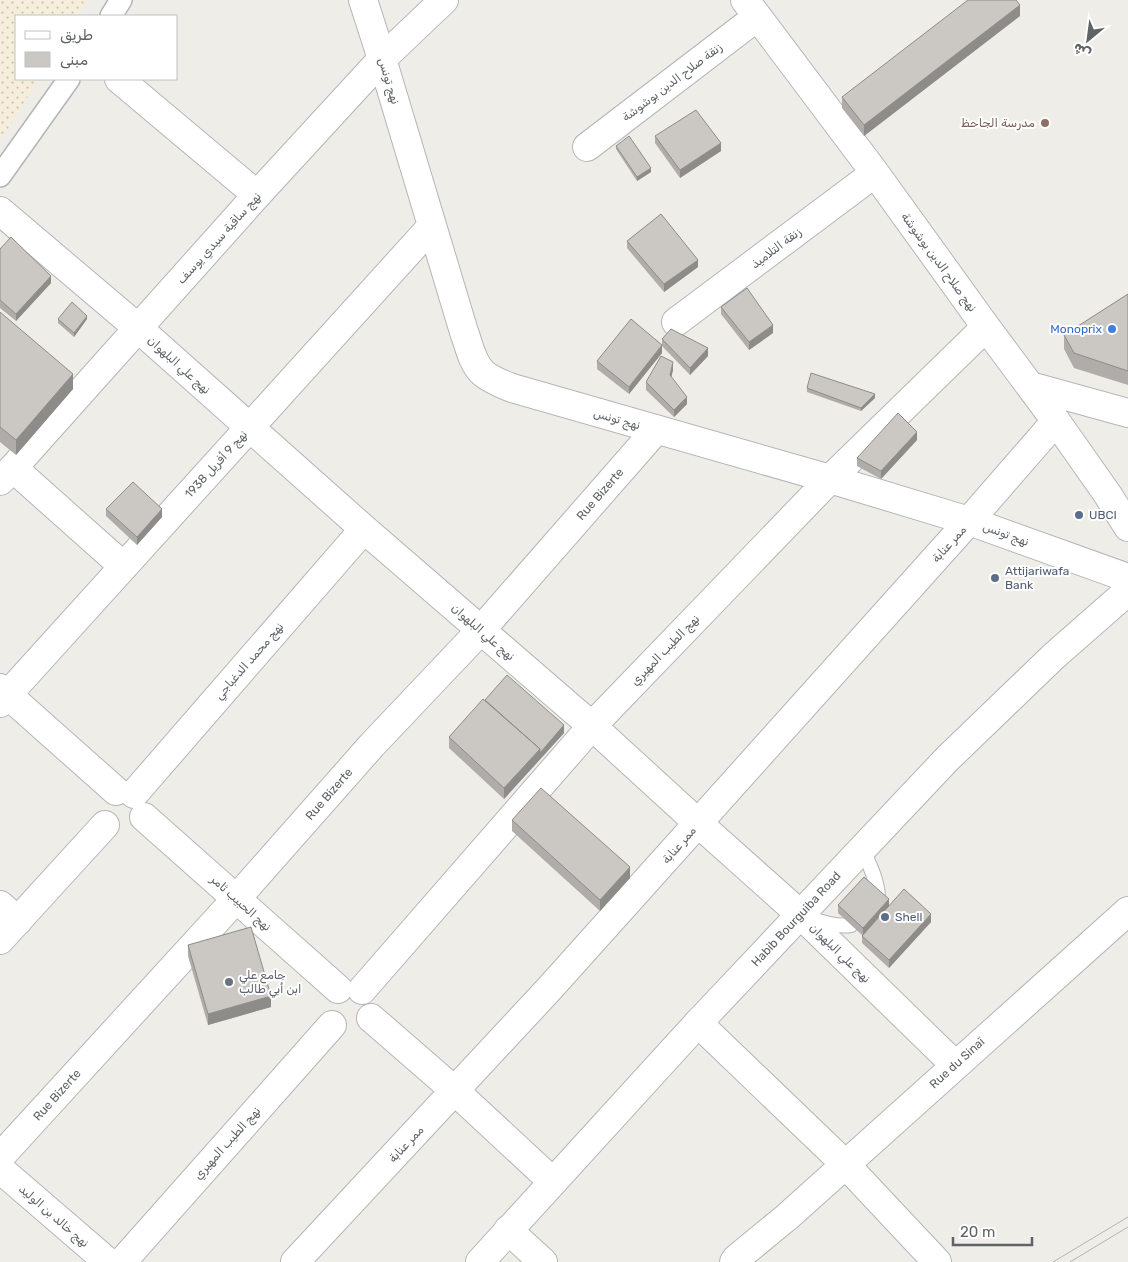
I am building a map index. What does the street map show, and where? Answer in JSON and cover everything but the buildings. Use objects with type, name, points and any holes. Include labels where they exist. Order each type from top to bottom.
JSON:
[{"type":"street","points":[[112,15],[121,0]]},
{"type":"street","name":"نهج تونس","points":[[363,0],[472,356],[482,372],[512,388],[969,521],[1128,578]]},
{"type":"street","name":"نهج ساقية سيدي يوسف","points":[[4,474],[382,58],[444,0]]},
{"type":"street","name":"زنقة صلاح الدين بوشوشة","points":[[587,147],[751,8]]},
{"type":"street","name":"نهج صلاح الدين بوشوشة","points":[[751,8],[875,173],[986,328],[1056,421],[1128,527]]},
{"type":"street","points":[[0,176],[69,80]]},
{"type":"street","points":[[120,80],[257,195]]},
{"type":"street","name":"زنقة التلاميذ","points":[[676,322],[875,173]]},
{"type":"street","name":"نهج علي البلهوان","points":[[0,211],[138,328],[249,428],[592,726],[801,915],[955,1065]]},
{"type":"street","name":"نهج 9 أفريل 1938","points":[[2,695],[124,566],[432,226]]},
{"type":"street","name":"نهج الطيب المهيري","points":[[350,990],[592,726],[830,479],[986,328]]},
{"type":"street","points":[[1030,386],[1128,413]]},
{"type":"street","name":"ممر عنابة","points":[[295,1262],[556,981],[969,521],[1056,421]]},
{"type":"street","name":"Rue Bizerte","points":[[0,1157],[236,899],[372,744],[481,630],[656,430]]},
{"type":"street","points":[[4,474],[124,566]]},
{"type":"street","name":"نهج محمد الدغباجي","points":[[131,801],[364,528]]},
{"type":"street","name":"Habib Bourguiba Road","points":[[480,1262],[698,1023],[948,758],[1017,690],[1128,591]]},
{"type":"street","name":"نهج الحبيب ثامر","points":[[2,695],[131,801],[236,899],[350,990]]},
{"type":"street","points":[[108,797],[131,801],[141,824],[128,834],[119,834],[111,831],[106,825],[101,816],[102,805],[108,797]]},
{"type":"street","points":[[6,922],[106,825]]},
{"type":"street","name":"Rue du Sinaï","points":[[734,1262],[787,1217],[1128,911]]},
{"type":"street","points":[[350,990],[370,999],[373,1005],[371,1018],[361,1030],[346,1032],[338,1030],[332,1025],[327,1016],[327,1005],[330,996],[350,990]]},
{"type":"street","points":[[371,1018],[455,1091],[553,1182]]},
{"type":"street","points":[[698,1023],[844,1164],[937,1262]]},
{"type":"street","name":"نهج الطيب المهيري","points":[[122,1262],[332,1025]]},
{"type":"street","name":"نهج خالد بن الوليد","points":[[0,1170],[108,1262]]},
{"type":"street","points":[[508,1230],[543,1262]]},
{"type":"lane","points":[[862,848],[872,870],[878,896]]},
{"type":"lane","points":[[801,915],[831,925],[845,926],[851,924]]},
{"type":"sand","points":[[0,0],[88,0],[79,15],[15,15],[15,80],[38,80],[0,141]]},
{"type":"tram line","points":[[1053,1262],[1128,1217]]},
{"type":"tram line","points":[[1070,1262],[1128,1227]]},
{"type":"place","name":"مدرسة الجاحظ","points":[[1045,123]]},
{"type":"place","name":"Monoprix","points":[[1112,329]]},
{"type":"place","name":"UBCI","points":[[1079,515]]},
{"type":"place","name":"Attijariwafa Bank","points":[[995,578]]},
{"type":"place","name":"Shell","points":[[885,917]]},
{"type":"place","name":"جامع علي ابن أبي طالب","points":[[229,982]]}]
